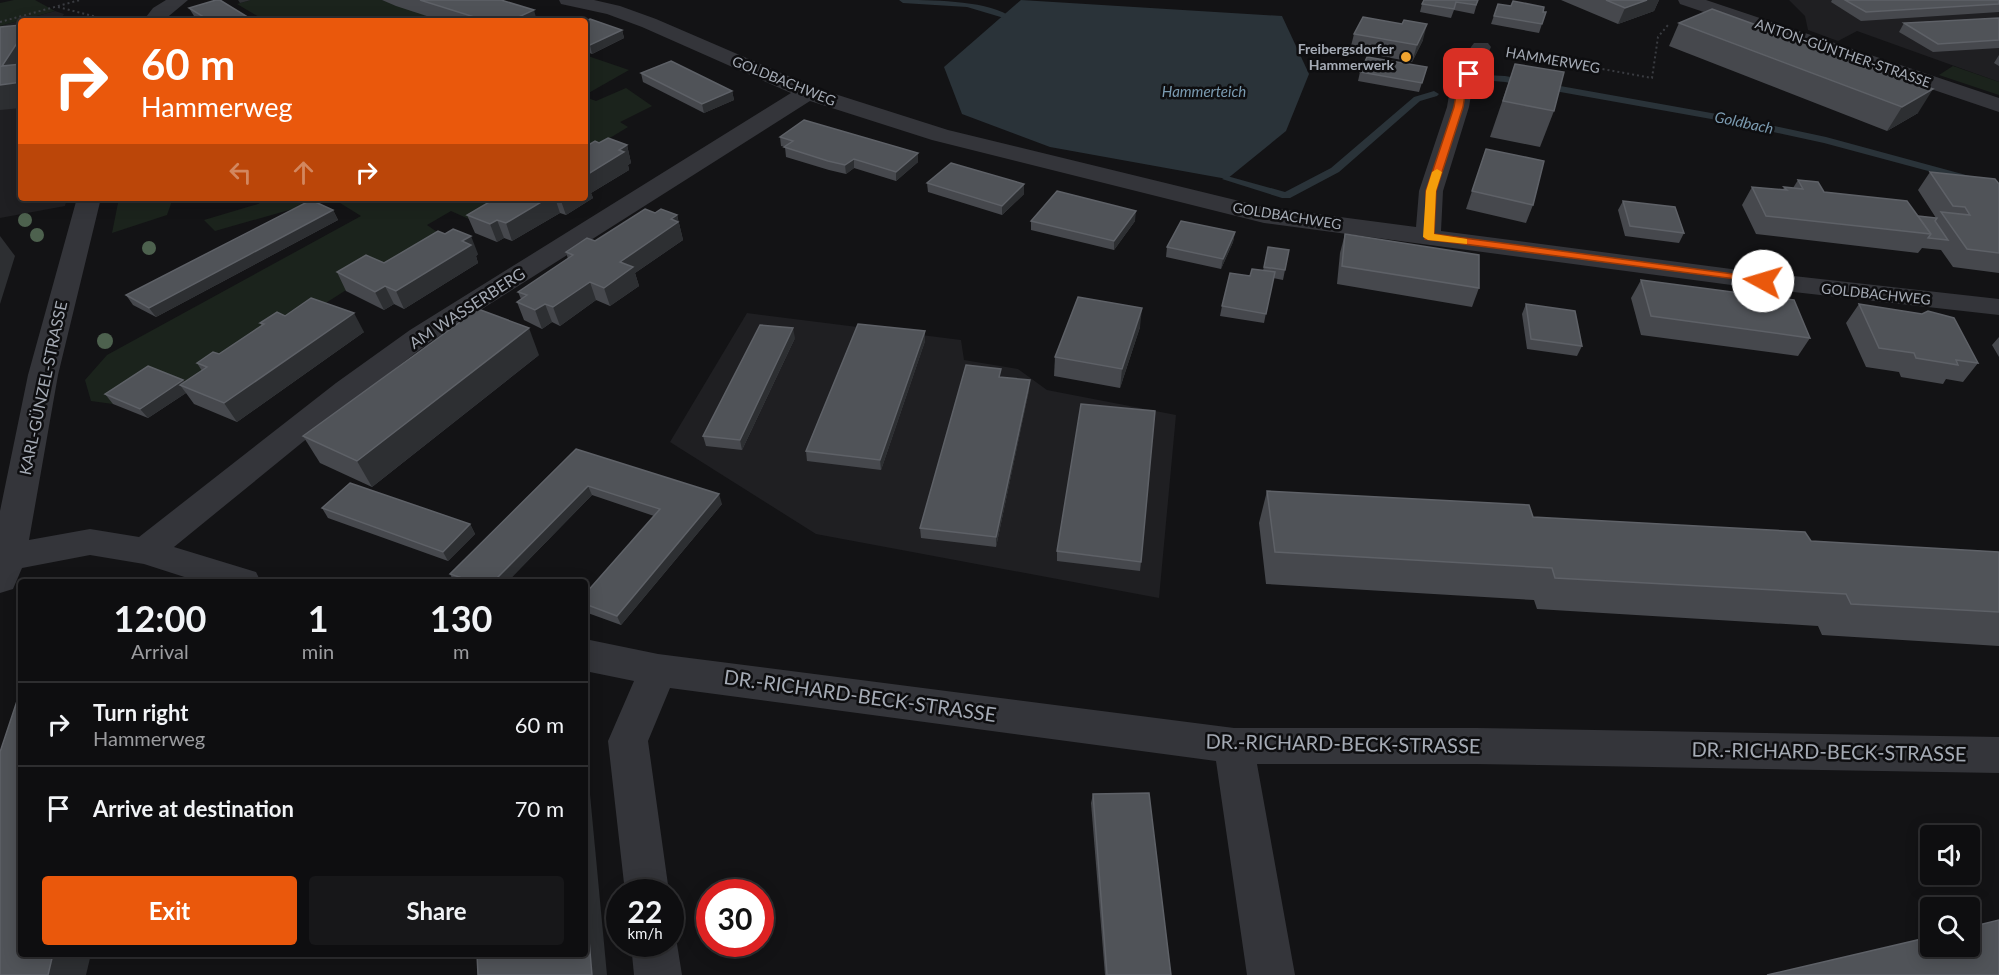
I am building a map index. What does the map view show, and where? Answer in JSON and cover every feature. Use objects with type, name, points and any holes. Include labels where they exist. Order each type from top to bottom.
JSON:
[{"type":"street","points":[[155,18],[160,12],[179,0]]},
{"type":"street","name":"GOLDBACHWEG","points":[[568,0],[613,10],[649,23],[808,93],[940,135],[1253,212],[1739,278],[1999,307]]},
{"type":"street","name":"ANTON-GÜNTHER-STRASSE","points":[[1697,3],[1999,105]]},
{"type":"street","points":[[1428,237],[1431,191],[1458,107],[1461,89],[1481,47]]},
{"type":"street","name":"AM WASSERBERG","points":[[145,551],[347,390],[420,336],[783,106],[808,93]]},
{"type":"street","name":"KARL-GÜNZEL-STRASSE","points":[[4,568],[43,375],[88,201]]},
{"type":"street","points":[[4,568],[90,542],[145,551],[234,579]]},
{"type":"street","name":"DR.-RICHARD-BECK-STRASSE","points":[[588,656],[658,670],[1234,746],[1476,746],[1999,755]]},
{"type":"street","points":[[645,879],[628,741],[658,670]]},
{"type":"street","points":[[1234,746],[1271,975]]},
{"type":"street","points":[[656,957],[658,975]]},
{"type":"path","points":[[0,22],[80,0]]},
{"type":"path","name":"HAMMERWEG","points":[[1481,47],[1652,78],[1659,37],[1666,26],[1697,3]]},
{"type":"path","points":[[55,7],[100,18]]},
{"type":"shaded area","points":[[35,0],[55,11],[29,18],[18,18],[18,21],[0,26],[0,3]]},
{"type":"shaded area","points":[[251,0],[383,0],[435,18],[261,18],[237,4]]},
{"type":"shaded area","points":[[1789,0],[1999,0],[1999,82],[1857,31],[1838,41],[1808,30],[1805,16]]},
{"type":"shaded area","points":[[55,11],[64,14],[62,18],[29,18]]},
{"type":"shaded area","points":[[18,21],[18,201],[66,201],[65,206],[0,218],[0,26]]},
{"type":"shaded area","points":[[588,56],[629,70],[588,93]]},
{"type":"shaded area","points":[[1953,66],[1999,82],[1999,95],[1939,75]]},
{"type":"shaded area","points":[[626,88],[652,106],[620,122],[628,127],[588,151],[588,98],[596,101]]},
{"type":"shaded area","points":[[118,201],[172,201],[167,215],[112,233]]},
{"type":"shaded area","points":[[262,201],[320,201],[215,231],[204,220]]},
{"type":"shaded area","points":[[337,201],[504,201],[471,220],[451,211],[427,225],[440,234],[343,292],[190,390],[155,376],[113,404],[91,401],[85,380],[107,355],[361,216]]},
{"type":"shaded area","points":[[747,313],[961,340],[964,360],[1018,369],[1047,390],[1176,415],[1159,598],[816,534],[670,442]]},
{"type":"water","name":"Hammerteich","points":[[1021,0],[1282,16],[1309,74],[1286,131],[1227,179],[1050,147],[962,114],[944,67]]},
{"type":"building","points":[[220,0],[249,18],[205,18],[189,8]]},
{"type":"building","points":[[420,0],[501,0],[534,10],[517,18],[477,18]]},
{"type":"building","points":[[1424,0],[1478,0],[1476,5],[1456,2],[1454,9],[1422,4]]},
{"type":"building","points":[[1606,0],[1647,0],[1625,8]]},
{"type":"building","points":[[1845,0],[1999,0],[1999,4],[1866,12]]},
{"type":"building","points":[[1513,1],[1544,7],[1543,12],[1546,12],[1542,24],[1494,16],[1498,4],[1511,6]]},
{"type":"building","points":[[1712,9],[1933,89],[1902,107],[1679,23]]},
{"type":"building","points":[[1363,17],[1402,24],[1404,20],[1427,24],[1417,45],[1354,34]]},
{"type":"building","points":[[1999,18],[1999,40],[1938,44],[1904,23]]},
{"type":"building","points":[[588,20],[622,30],[590,45],[588,44]]},
{"type":"building","points":[[18,25],[18,42],[2,66],[18,64],[18,82],[0,85],[0,27]]},
{"type":"building","points":[[1367,57],[1427,67],[1422,83],[1360,72]]},
{"type":"building","points":[[671,61],[732,91],[702,104],[641,73]]},
{"type":"building","points":[[1515,64],[1564,72],[1554,111],[1503,101]]},
{"type":"building","points":[[804,120],[918,153],[896,172],[854,159],[845,165],[784,147],[793,141],[780,137]]},
{"type":"building","points":[[608,138],[627,145],[619,150],[624,152],[588,174],[588,145],[595,141],[599,143]]},
{"type":"building","points":[[1486,149],[1544,161],[1533,205],[1472,191]]},
{"type":"building","points":[[951,163],[1024,184],[1002,206],[927,183]]},
{"type":"building","points":[[1930,172],[1995,179],[1999,184],[1999,253],[1967,249],[1941,212],[1970,215],[1965,207],[1953,206]]},
{"type":"building","points":[[1798,180],[1818,182],[1824,192],[1907,201],[1931,234],[1766,216],[1752,187],[1803,189]]},
{"type":"building","points":[[1057,191],[1136,211],[1114,241],[1031,221]]},
{"type":"building","points":[[309,201],[333,210],[149,308],[126,295]]},
{"type":"building","points":[[491,201],[543,201],[506,223],[497,220],[490,224],[467,215]]},
{"type":"building","points":[[1623,201],[1675,207],[1684,233],[1630,226]]},
{"type":"building","points":[[645,209],[655,213],[661,209],[677,215],[671,219],[678,222],[620,262],[633,267],[604,288],[590,282],[553,307],[545,304],[535,310],[517,302],[527,295],[518,292],[573,255],[566,252],[587,238],[595,241]]},
{"type":"building","points":[[1918,216],[1937,218],[1935,221],[1948,240],[1928,238],[1931,234]]},
{"type":"building","points":[[1181,221],[1235,232],[1223,259],[1167,247]]},
{"type":"building","points":[[453,229],[471,236],[462,241],[471,245],[396,291],[385,286],[375,292],[337,272],[366,255],[384,263],[438,231],[445,234]]},
{"type":"building","points":[[1345,234],[1479,255],[1479,288],[1342,266]]},
{"type":"building","points":[[1268,247],[1289,250],[1285,270],[1264,267]]},
{"type":"building","points":[[1252,269],[1275,272],[1266,314],[1222,306],[1230,273],[1250,276]]},
{"type":"building","points":[[1641,280],[1794,300],[1810,338],[1651,316]]},
{"type":"building","points":[[1078,297],[1142,308],[1122,369],[1055,357]]},
{"type":"building","points":[[311,298],[354,313],[224,403],[180,385],[207,367],[197,363],[213,352],[219,354],[264,324],[260,323],[277,312],[285,316]]},
{"type":"building","points":[[1526,304],[1575,311],[1582,346],[1531,339]]},
{"type":"building","points":[[1859,304],[1922,314],[1928,311],[1954,318],[1978,363],[1956,360],[1958,365],[1916,358],[1914,353],[1879,348]]},
{"type":"building","points":[[478,309],[529,328],[357,461],[303,436]]},
{"type":"building","points":[[858,324],[925,331],[880,460],[806,451]]},
{"type":"building","points":[[760,325],[793,328],[740,440],[703,436]]},
{"type":"building","points":[[966,365],[1001,369],[999,377],[1030,380],[996,537],[920,528]]},
{"type":"building","points":[[148,366],[183,380],[140,409],[105,394]]},
{"type":"building","points":[[1081,404],[1155,411],[1141,562],[1057,551]]},
{"type":"building","points":[[576,449],[719,494],[617,616],[588,605],[588,591],[660,509],[588,486],[496,579],[465,579],[450,574]]},
{"type":"building","points":[[350,483],[470,524],[443,552],[322,508]]},
{"type":"building","points":[[1267,491],[1529,505],[1533,517],[1805,532],[1811,541],[1999,552],[1999,612],[1851,604],[1846,594],[1555,578],[1552,568],[1275,552]]},
{"type":"building","points":[[18,698],[18,957],[52,957],[48,975],[0,975],[0,752]]},
{"type":"building","points":[[1149,793],[1171,975],[1107,975],[1093,794]]},
{"type":"building","points":[[1999,920],[1999,975],[1767,975],[1920,939],[1920,957],[1980,957],[1980,925]]},
{"type":"building","points":[[588,929],[592,975],[478,975],[477,957],[588,957]]},
{"type":"waterway","name":"Goldbach","points":[[903,0],[967,4],[1004,15]]},
{"type":"waterway","name":"Goldbach","points":[[1485,78],[1505,79],[1728,119],[1826,140],[1999,187]]},
{"type":"waterway","name":"Goldbach","points":[[1227,179],[1286,196],[1335,170],[1417,99],[1434,94]]},
{"type":"slow traffic","points":[[1437,172],[1431,191],[1428,237],[1464,242]]},
{"type":"place","name":"Freibergsdorfer Hammerwerk","points":[[1406,57]]},
{"type":"route","points":[[1469,74],[1461,89],[1458,107],[1431,191],[1428,237],[1763,281]]}]
